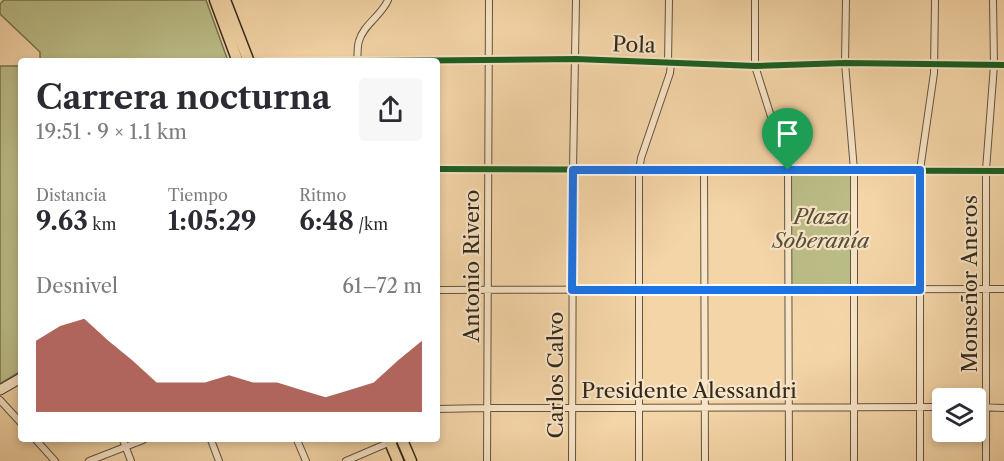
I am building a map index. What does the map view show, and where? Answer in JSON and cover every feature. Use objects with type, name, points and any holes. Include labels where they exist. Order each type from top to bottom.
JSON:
[{"type":"main road","points":[[215,0],[237,58]]},
{"type":"main road","points":[[225,0],[247,58]]},
{"type":"main road","points":[[392,442],[398,461]]},
{"type":"main road","points":[[403,442],[411,461]]},
{"type":"street","points":[[357,58],[361,35],[384,9],[388,0]]},
{"type":"street","name":"Antonio Rivero","points":[[487,461],[489,0]]},
{"type":"street","name":"Carlos Calvo","points":[[572,461],[576,0]]},
{"type":"street","points":[[639,461],[639,171],[641,158],[670,73],[669,0]]},
{"type":"street","points":[[755,0],[755,66],[788,170],[789,461]]},
{"type":"street","points":[[846,0],[845,63],[854,170],[854,461]]},
{"type":"street","points":[[920,461],[920,170],[935,65],[935,0]]},
{"type":"street","name":"Monseñor Aneros","points":[[986,408],[986,170],[994,65],[993,0]]},
{"type":"street","name":"Pola","points":[[440,60],[576,59],[755,66],[845,63],[1004,65]]},
{"type":"street","points":[[440,169],[1004,171]]},
{"type":"street","points":[[704,170],[705,461]]},
{"type":"street","points":[[440,290],[1004,289]]},
{"type":"street","points":[[0,390],[18,380]]},
{"type":"street","points":[[0,400],[18,420]]},
{"type":"street","name":"Presidente Alessandri","points":[[440,410],[932,407]]},
{"type":"street","points":[[986,408],[1004,408]]},
{"type":"street","points":[[38,442],[55,461]]},
{"type":"street","points":[[212,442],[219,461]]},
{"type":"street","points":[[298,442],[306,461]]},
{"type":"street","points":[[346,461],[387,442]]},
{"type":"street","name":"Monseñor Aneros","points":[[986,442],[986,461]]},
{"type":"street","points":[[89,461],[124,443],[131,461]]},
{"type":"green space","points":[[4,0],[206,0],[227,58],[40,58],[40,52],[0,14],[0,4]]},
{"type":"green space","points":[[0,66],[18,66],[18,373],[0,384]]},
{"type":"green space","name":"Plaza Soberanía","points":[[788,170],[854,170],[854,289],[788,290]]},
{"type":"cycle path","points":[[440,60],[576,59],[755,66],[845,63],[1004,65]]},
{"type":"cycle path","points":[[440,169],[1004,171]]},
{"type":"route","points":[[573,170],[788,170],[920,170],[920,290],[572,290],[573,170]]}]
